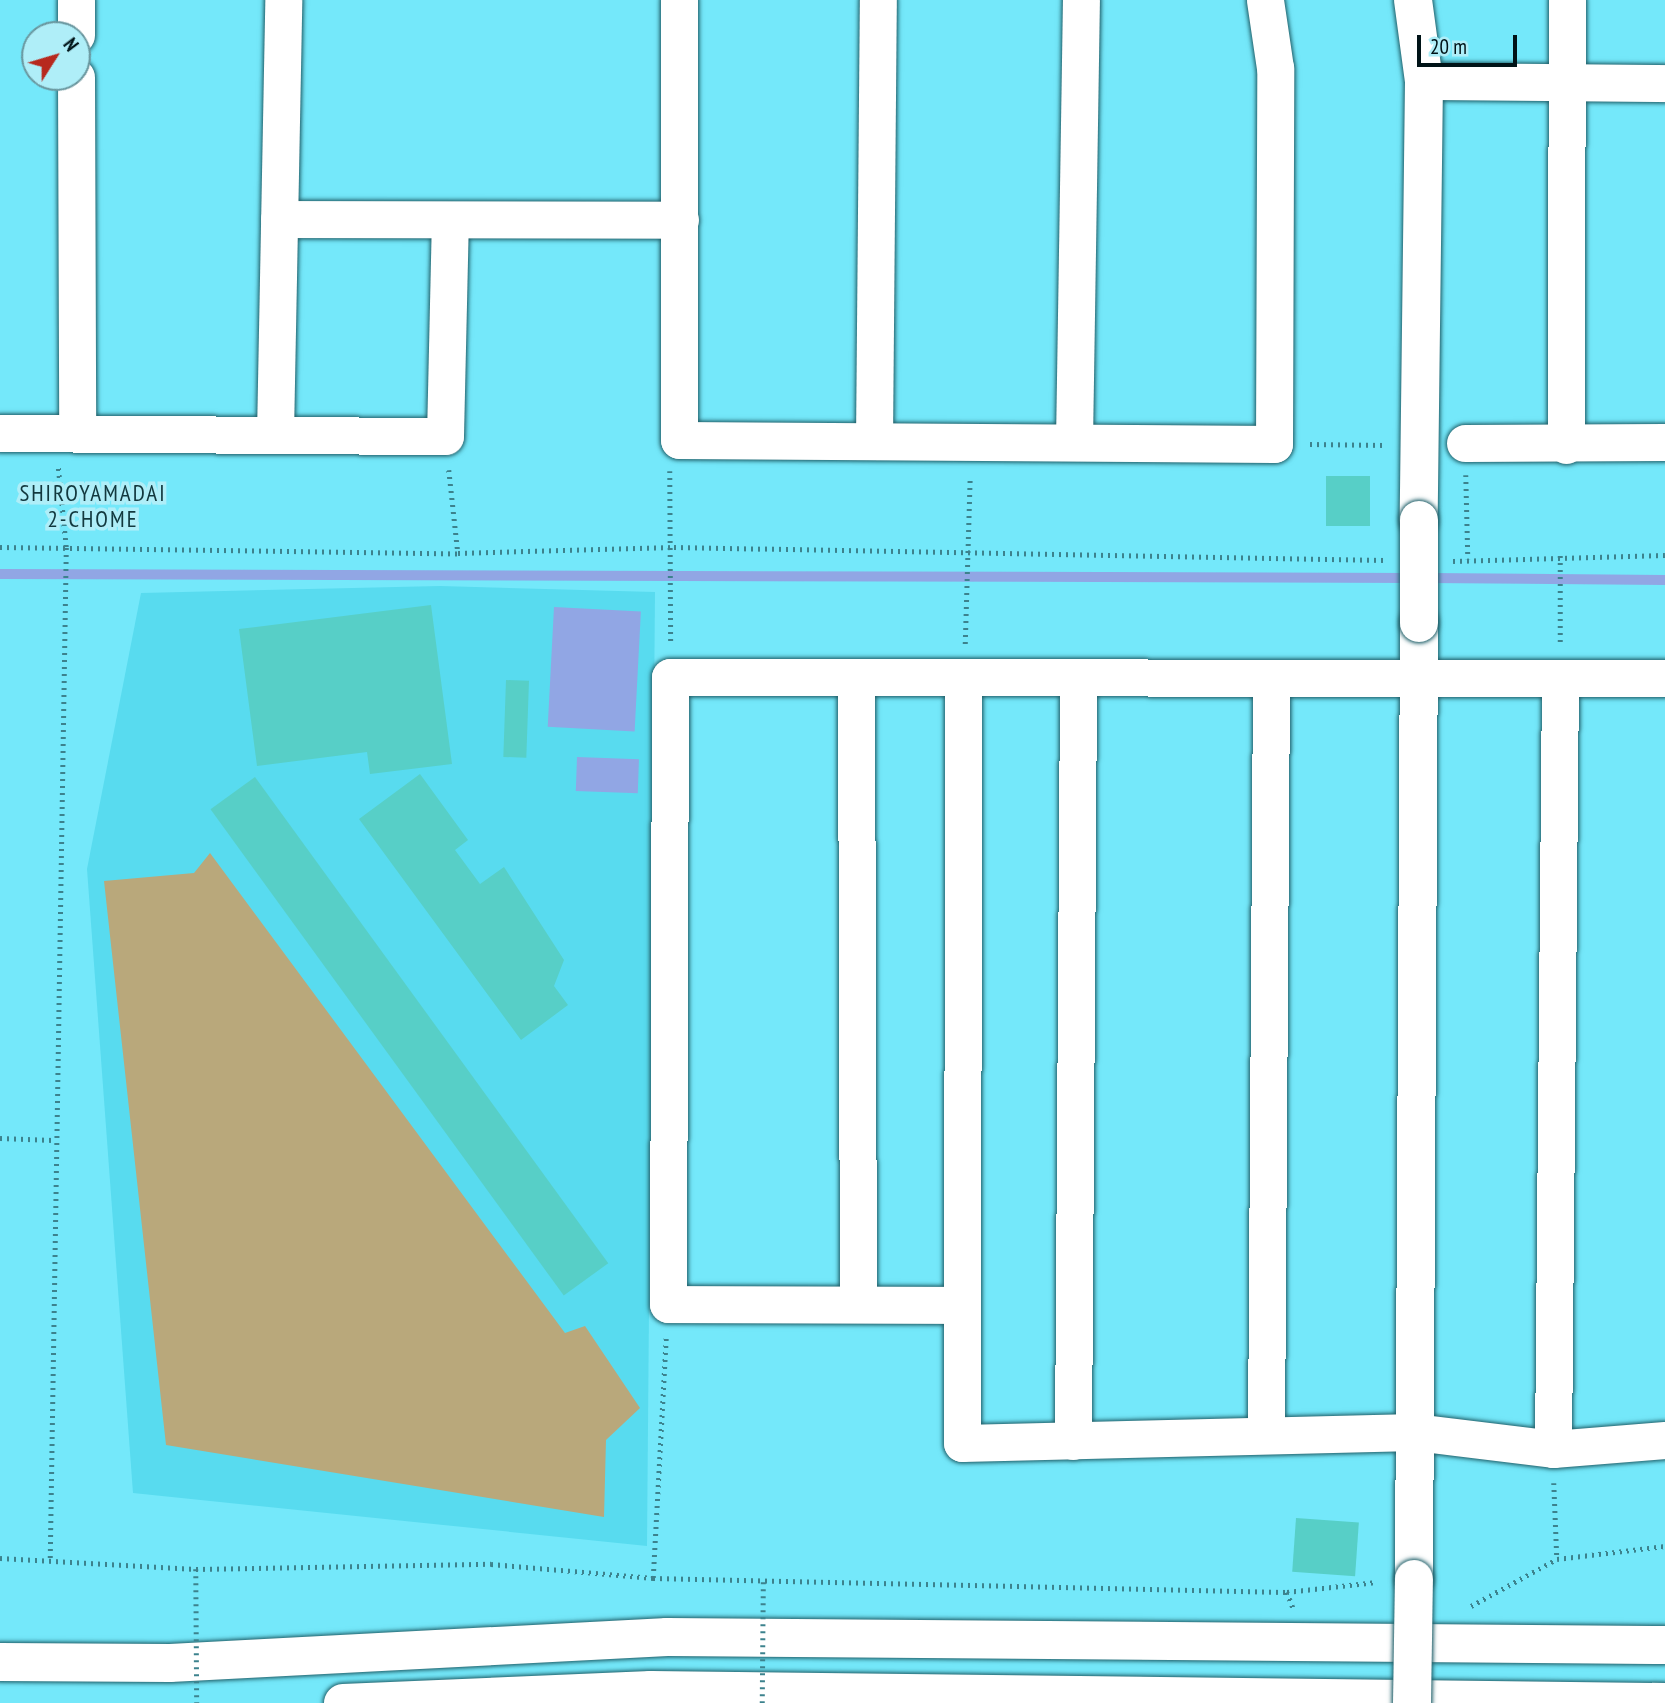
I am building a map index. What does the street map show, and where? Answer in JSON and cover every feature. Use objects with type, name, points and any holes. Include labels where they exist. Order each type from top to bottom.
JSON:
[{"type":"street","points":[[76,0],[76,21]]},
{"type":"street","points":[[275,435],[283,0]]},
{"type":"street","points":[[678,0],[679,440],[1274,444],[1275,68],[1265,0]]},
{"type":"street","points":[[874,441],[878,0]]},
{"type":"street","points":[[1074,442],[1081,0]]},
{"type":"street","points":[[1412,1703],[1424,82],[1413,0]]},
{"type":"street","points":[[1566,445],[1564,82],[1567,0]]},
{"type":"street","points":[[1424,82],[1665,83]]},
{"type":"street","points":[[66,433],[76,91]]},
{"type":"street","points":[[279,219],[680,220]]},
{"type":"street","points":[[0,433],[445,436],[450,220]]},
{"type":"street","points":[[1465,443],[1566,445],[1665,442]]},
{"type":"street","points":[[962,1305],[668,1304],[670,677],[856,680],[1665,678]]},
{"type":"street","points":[[1553,1449],[1560,678]]},
{"type":"street","points":[[963,679],[962,1443],[1415,1432],[1553,1449],[1665,1440]]},
{"type":"street","points":[[1073,1441],[1078,679]]},
{"type":"street","points":[[1266,1436],[1271,679]]},
{"type":"street","points":[[856,680],[858,1304]]},
{"type":"street","points":[[0,1662],[170,1663],[667,1637],[1665,1645]]},
{"type":"street","points":[[344,1703],[651,1690],[1665,1702]]},
{"type":"path","points":[[50,1558],[53,1139],[66,433]]},
{"type":"path","points":[[445,436],[458,553]]},
{"type":"path","points":[[670,677],[674,547],[668,444],[679,440]]},
{"type":"path","points":[[1465,443],[1468,559]]},
{"type":"path","points":[[963,679],[969,551],[970,444]]},
{"type":"path","points":[[1274,444],[1420,445]]},
{"type":"path","points":[[0,547],[458,553],[674,547],[1391,560]]},
{"type":"path","points":[[1560,555],[1560,678]]},
{"type":"path","points":[[1443,561],[1560,555],[1665,555]]},
{"type":"path","points":[[0,1138],[53,1139]]},
{"type":"path","points":[[653,1578],[668,1304]]},
{"type":"path","points":[[1553,1449],[1557,1559]]},
{"type":"path","points":[[1457,1614],[1557,1559],[1665,1546]]},
{"type":"path","points":[[0,1558],[50,1558],[196,1569],[491,1564],[653,1578],[1287,1592],[1376,1582]]},
{"type":"path","points":[[196,1569],[197,1703]]},
{"type":"path","points":[[762,1703],[764,1581]]},
{"type":"path","points":[[1287,1592],[1297,1618]]},
{"type":"shaded area","points":[[440,586],[655,592],[647,1546],[133,1493],[87,869],[141,593]]},
{"type":"shaded area","points":[[554,607],[641,612],[635,731],[548,727]]},
{"type":"shaded area","points":[[577,757],[639,759],[638,793],[576,791]]},
{"type":"shaded area","points":[[210,853],[565,1333],[585,1326],[640,1408],[606,1440],[604,1517],[166,1445],[104,881],[194,873]]},
{"type":"building","points":[[1326,476],[1370,476],[1370,526],[1326,526]]},
{"type":"building","points":[[431,605],[452,764],[370,774],[367,752],[257,766],[239,629]]},
{"type":"building","points":[[506,680],[529,681],[526,758],[503,757]]},
{"type":"building","points":[[420,774],[468,840],[455,850],[480,884],[504,867],[564,960],[554,986],[568,1005],[521,1040],[359,819]]},
{"type":"building","points":[[255,777],[608,1263],[564,1296],[211,809]]},
{"type":"building","points":[[1296,1518],[1359,1522],[1355,1576],[1292,1572]]},
{"type":"waterway","points":[[0,574],[1412,578]]},
{"type":"waterway","points":[[1428,578],[1665,580]]},
{"type":"district","name":"SHIROYAMADAI 2-CHOME","points":[[93,506]]}]
